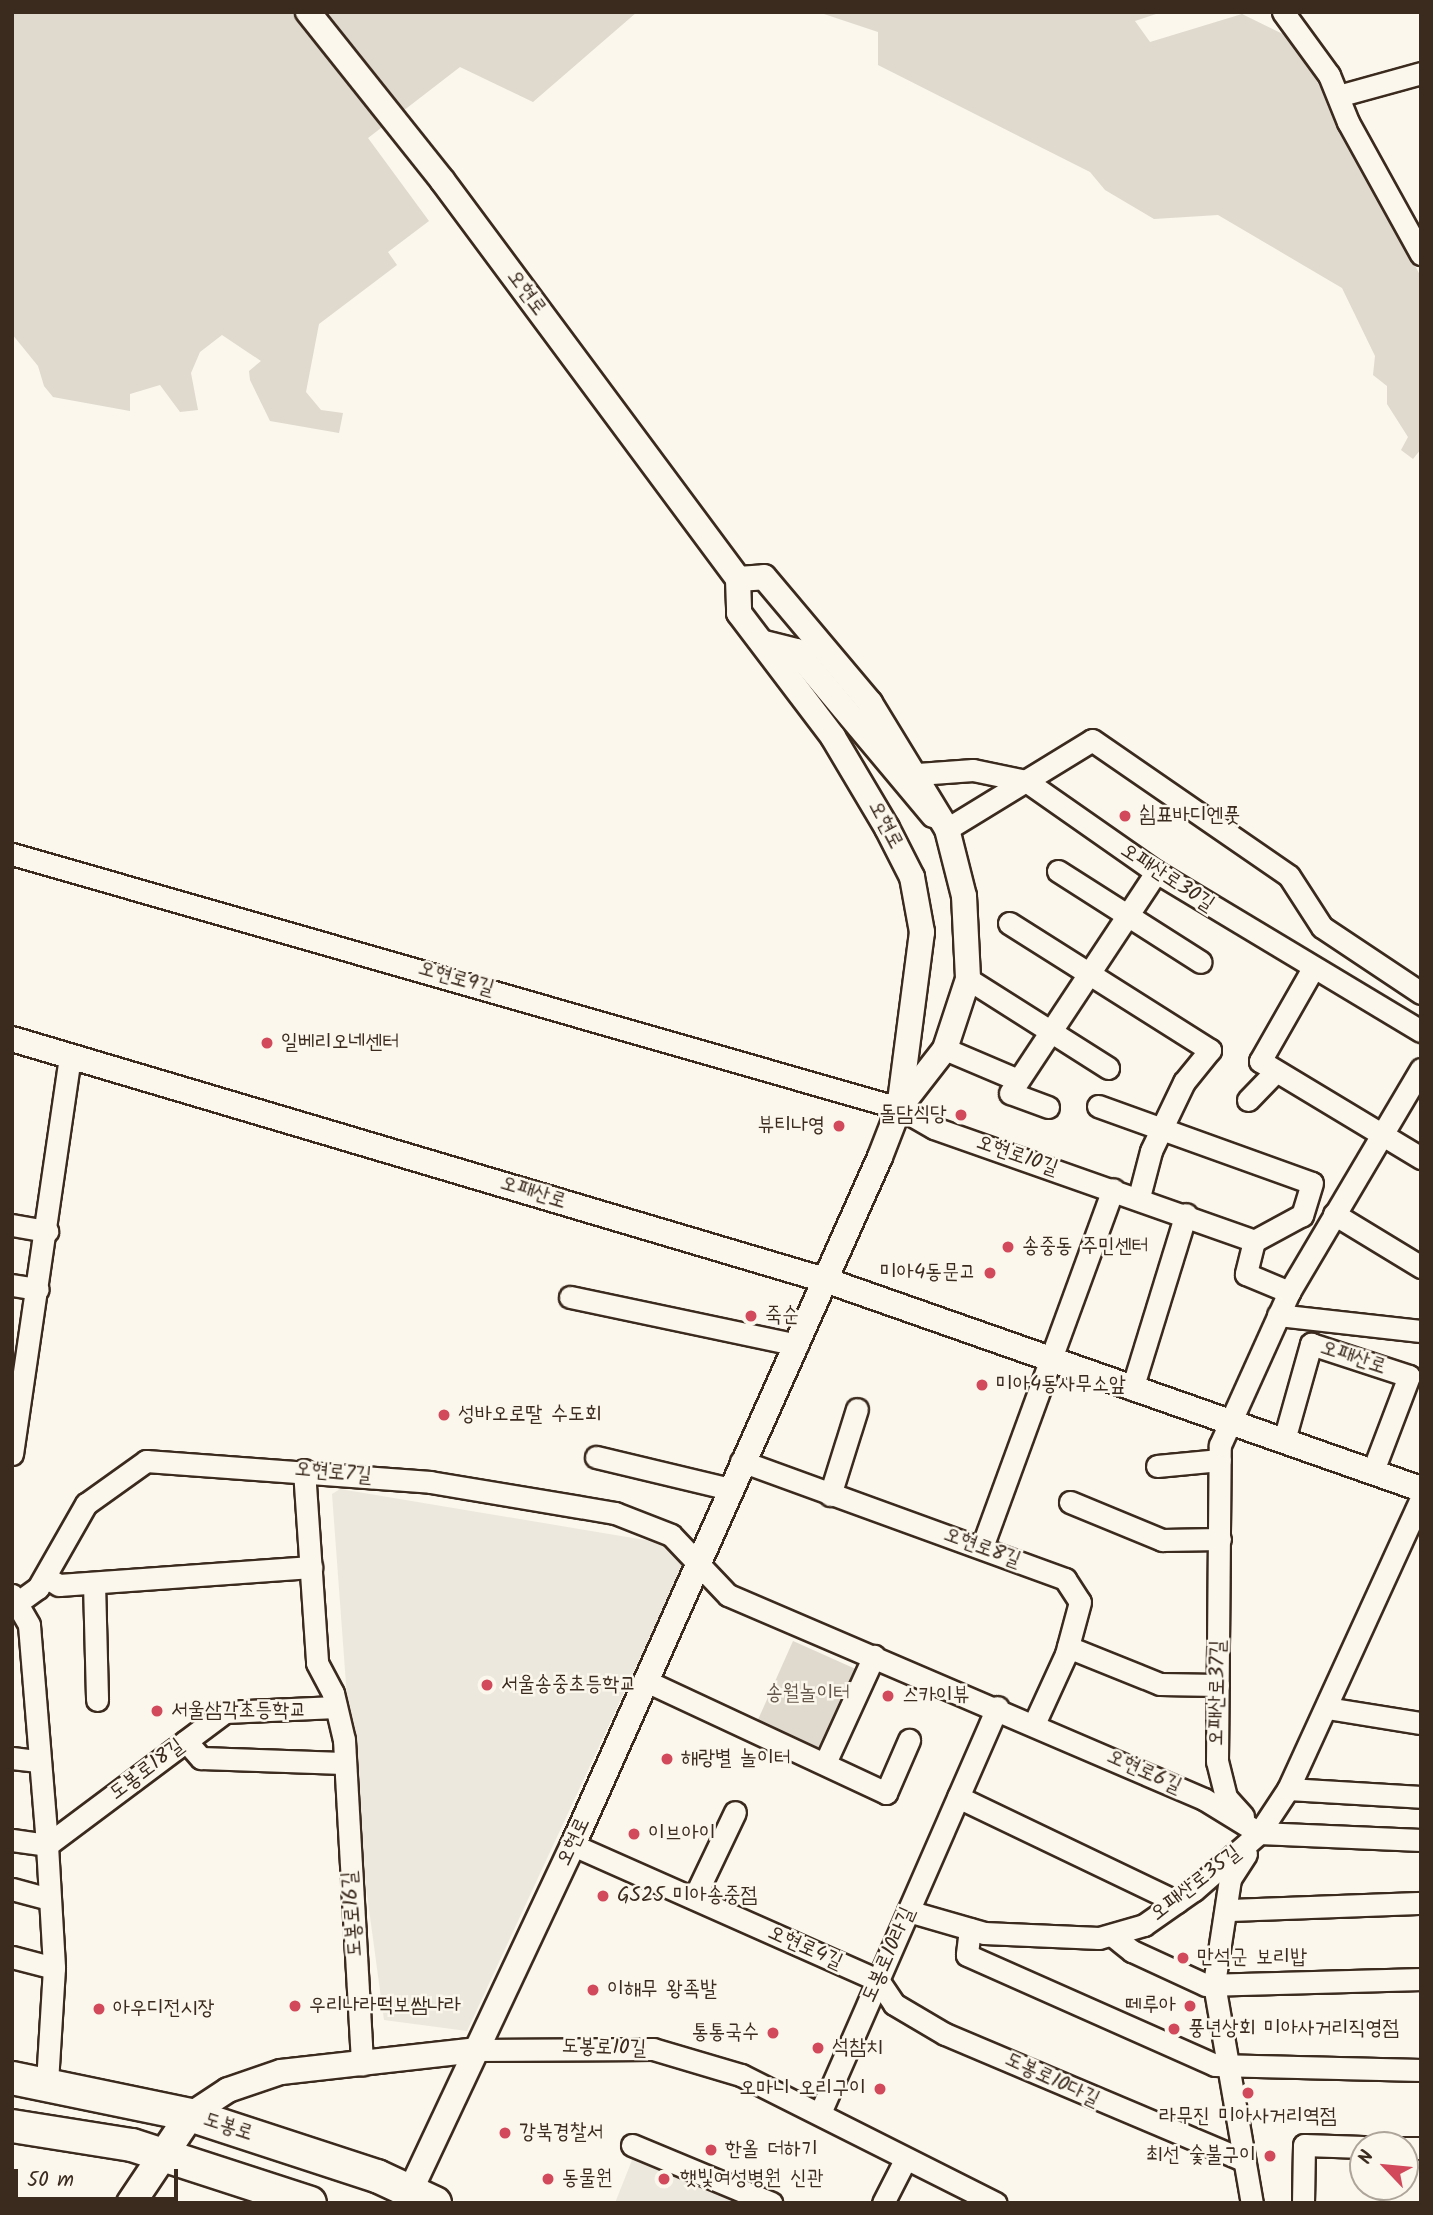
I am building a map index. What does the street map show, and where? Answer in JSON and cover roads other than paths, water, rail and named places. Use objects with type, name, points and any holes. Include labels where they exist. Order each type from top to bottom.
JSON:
[{"type":"main road","name":"도봉로","points":[[12,2078],[190,2115],[423,2197]]},
{"type":"main road","points":[[131,2203],[190,2115]]},
{"type":"main road","name":"도봉로","points":[[12,2126],[162,2155],[310,2203]]},
{"type":"street","name":"오현로","points":[[309,12],[442,180],[738,579],[739,613],[833,737],[912,877],[922,932],[921,978],[899,1108],[827,1280],[741,1461],[573,1845],[476,2050],[423,2197]]},
{"type":"street","points":[[1283,12],[1299,27],[1421,254]]},
{"type":"street","points":[[1338,96],[1419,76]]},
{"type":"street","name":"오현로","points":[[738,579],[764,577],[870,703],[918,774],[947,829],[964,896],[968,979],[946,1049],[899,1108]]},
{"type":"street","points":[[764,643],[796,651],[895,778],[947,829],[1092,740],[1289,876],[1322,927],[1421,993]]},
{"type":"street","points":[[918,774],[973,770],[1026,780]]},
{"type":"street","name":"오패산로30길","points":[[1026,780],[1156,872],[1312,970],[1421,1031]]},
{"type":"street","name":"오현로9길","points":[[12,854],[899,1108]]},
{"type":"street","points":[[1058,871],[1201,962]]},
{"type":"street","points":[[1048,1107],[1010,1093],[1156,872]]},
{"type":"street","points":[[1009,923],[1088,976],[1210,1050],[1184,1082],[1161,1131],[1139,1197]]},
{"type":"street","points":[[1248,1100],[1268,1066],[1312,970]]},
{"type":"street","points":[[968,979],[1108,1068]]},
{"type":"street","name":"오패산로","points":[[12,1039],[827,1280],[1049,1363],[1229,1420],[1421,1489]]},
{"type":"street","points":[[946,1049],[1018,1080]]},
{"type":"street","points":[[12,1453],[19,1372],[38,1289],[69,1056]]},
{"type":"street","points":[[1268,1066],[1421,1158]]},
{"type":"street","name":"오패산로37길","points":[[1259,1833],[1226,1797],[1217,1761],[1220,1460],[1229,1420],[1289,1292],[1421,1069]]},
{"type":"street","points":[[1098,1106],[1161,1131],[1312,1183],[1302,1215],[1254,1241],[1246,1273],[1289,1292]]},
{"type":"street","name":"오현로10길","points":[[899,1108],[934,1128],[1139,1197],[1254,1241]]},
{"type":"street","points":[[982,1547],[1113,1189]]},
{"type":"street","points":[[1132,1389],[1186,1214]]},
{"type":"street","points":[[1334,1214],[1421,1268]]},
{"type":"street","points":[[12,1225],[47,1231]]},
{"type":"street","points":[[12,1285],[38,1289]]},
{"type":"street","points":[[570,1297],[797,1345]]},
{"type":"street","points":[[1279,1315],[1421,1331]]},
{"type":"street","name":"오패산로","points":[[1284,1440],[1311,1344],[1415,1379],[1373,1471]]},
{"type":"street","points":[[830,1494],[857,1409]]},
{"type":"street","points":[[596,1457],[730,1489]]},
{"type":"street","points":[[1157,1466],[1220,1460]]},
{"type":"street","name":"오현로7길","points":[[15,1599],[45,1577],[86,1503],[146,1461],[304,1470],[430,1482],[615,1513],[671,1535],[698,1564]]},
{"type":"street","name":"오현로8길","points":[[741,1461],[1065,1579],[1080,1602],[1069,1647],[1034,1724]]},
{"type":"street","name":"도봉로16길","points":[[304,1470],[317,1663],[336,1707],[343,1763],[362,2065]]},
{"type":"street","name":"오패산로35길","points":[[908,1911],[970,1929],[1112,1935],[1144,1925],[1177,1902],[1259,1833],[1288,1788],[1327,1709],[1421,1498]]},
{"type":"street","points":[[1070,1502],[1162,1540],[1220,1539]]},
{"type":"street","name":"오현로6길","points":[[698,1564],[728,1595],[997,1707],[1204,1799],[1259,1833],[1421,1840]]},
{"type":"street","points":[[45,1577],[60,1585],[311,1567]]},
{"type":"street","points":[[94,1583],[97,1700]]},
{"type":"street","points":[[15,1599],[29,1625],[22,1667],[47,1845],[54,1968],[47,2084]]},
{"type":"street","points":[[1069,1647],[1160,1684],[1218,1685]]},
{"type":"street","points":[[825,1763],[874,1656]]},
{"type":"street","points":[[646,1681],[886,1793],[909,1740]]},
{"type":"street","name":"도봉로18길","points":[[47,1845],[225,1712],[336,1707]]},
{"type":"street","name":"도봉로10라길","points":[[820,2113],[997,1707]]},
{"type":"street","points":[[1327,1709],[1421,1723]]},
{"type":"street","points":[[186,1741],[201,1758],[343,1763]]},
{"type":"street","points":[[12,1758],[36,1761]]},
{"type":"street","points":[[1288,1788],[1421,1797]]},
{"type":"street","points":[[958,1797],[1177,1902]]},
{"type":"street","points":[[694,1898],[735,1812]]},
{"type":"street","points":[[1254,2201],[1241,2159],[1214,1984],[1230,1879],[1259,1833]]},
{"type":"street","points":[[12,1840],[47,1845]]},
{"type":"street","name":"오현로4길","points":[[573,1845],[878,1980]]},
{"type":"street","points":[[12,1889],[50,1899]]},
{"type":"street","points":[[1227,1910],[1421,1903]]},
{"type":"street","points":[[970,1929],[967,1955],[1204,2061],[1421,2070]]},
{"type":"street","points":[[1112,1935],[1132,1951],[1214,1984],[1421,1979]]},
{"type":"street","points":[[12,1957],[54,1968]]},
{"type":"street","name":"도봉로10다길","points":[[878,1980],[894,2004],[945,2034],[1241,2159]]},
{"type":"street","name":"도봉로10길","points":[[190,2115],[254,2079],[476,2050],[653,2049],[741,2075],[820,2113],[905,2160],[996,2203]]},
{"type":"street","points":[[632,2145],[771,2203]]},
{"type":"street","points":[[1303,2203],[1304,2145],[1349,2147]]},
{"type":"street","points":[[883,2203],[905,2160]]},
{"type":"place","name":"쉼표바디엔풋","points":[[1125,816]]},
{"type":"place","name":"일베리오네센터","points":[[267,1043]]},
{"type":"place","name":"돌담식당","points":[[961,1115]]},
{"type":"place","name":"뷰티나영","points":[[839,1126]]},
{"type":"place","name":"송중동 주민센터","points":[[1008,1247]]},
{"type":"place","name":"미아4동문고","points":[[990,1273]]},
{"type":"place","name":"죽순","points":[[751,1316]]},
{"type":"place","name":"미아4동사무소앞","points":[[982,1385]]},
{"type":"place","name":"성바오로딸 수도회","points":[[444,1415]]},
{"type":"place","name":"서울송중초등학교","points":[[487,1685]]},
{"type":"place","name":"스카이뷰","points":[[888,1696]]},
{"type":"place","name":"서울삼각초등학교","points":[[157,1711]]},
{"type":"place","name":"해랑별 놀이터","points":[[667,1759]]},
{"type":"place","name":"이브아이","points":[[634,1834]]},
{"type":"place","name":"GS25 미아송중점","points":[[603,1896]]},
{"type":"place","name":"만석군 보리밥","points":[[1183,1958]]},
{"type":"place","name":"이해무 왕족발","points":[[593,1990]]},
{"type":"place","name":"우리나라떡보쌈나라","points":[[295,2006]]},
{"type":"place","name":"떼루아","points":[[1190,2006]]},
{"type":"place","name":"아우디전시장","points":[[99,2009]]},
{"type":"place","name":"풍년상회 미아사거리직영점","points":[[1174,2029]]},
{"type":"place","name":"통통국수","points":[[773,2033]]},
{"type":"place","name":"석참치","points":[[818,2048]]},
{"type":"place","name":"오마니 오리구이","points":[[880,2089]]},
{"type":"place","name":"라무진 미아사거리역점","points":[[1248,2093]]},
{"type":"place","name":"강북경찰서","points":[[505,2133]]},
{"type":"place","name":"한올 더하기","points":[[711,2150]]},
{"type":"place","name":"최선 숯불구이","points":[[1270,2156]]},
{"type":"place","name":"동물원","points":[[548,2179]]},
{"type":"place","name":"햇빛여성병원 신관","points":[[664,2179]]},
{"type":"park label","name":"송월놀이터","points":[[808,1694]]}]
